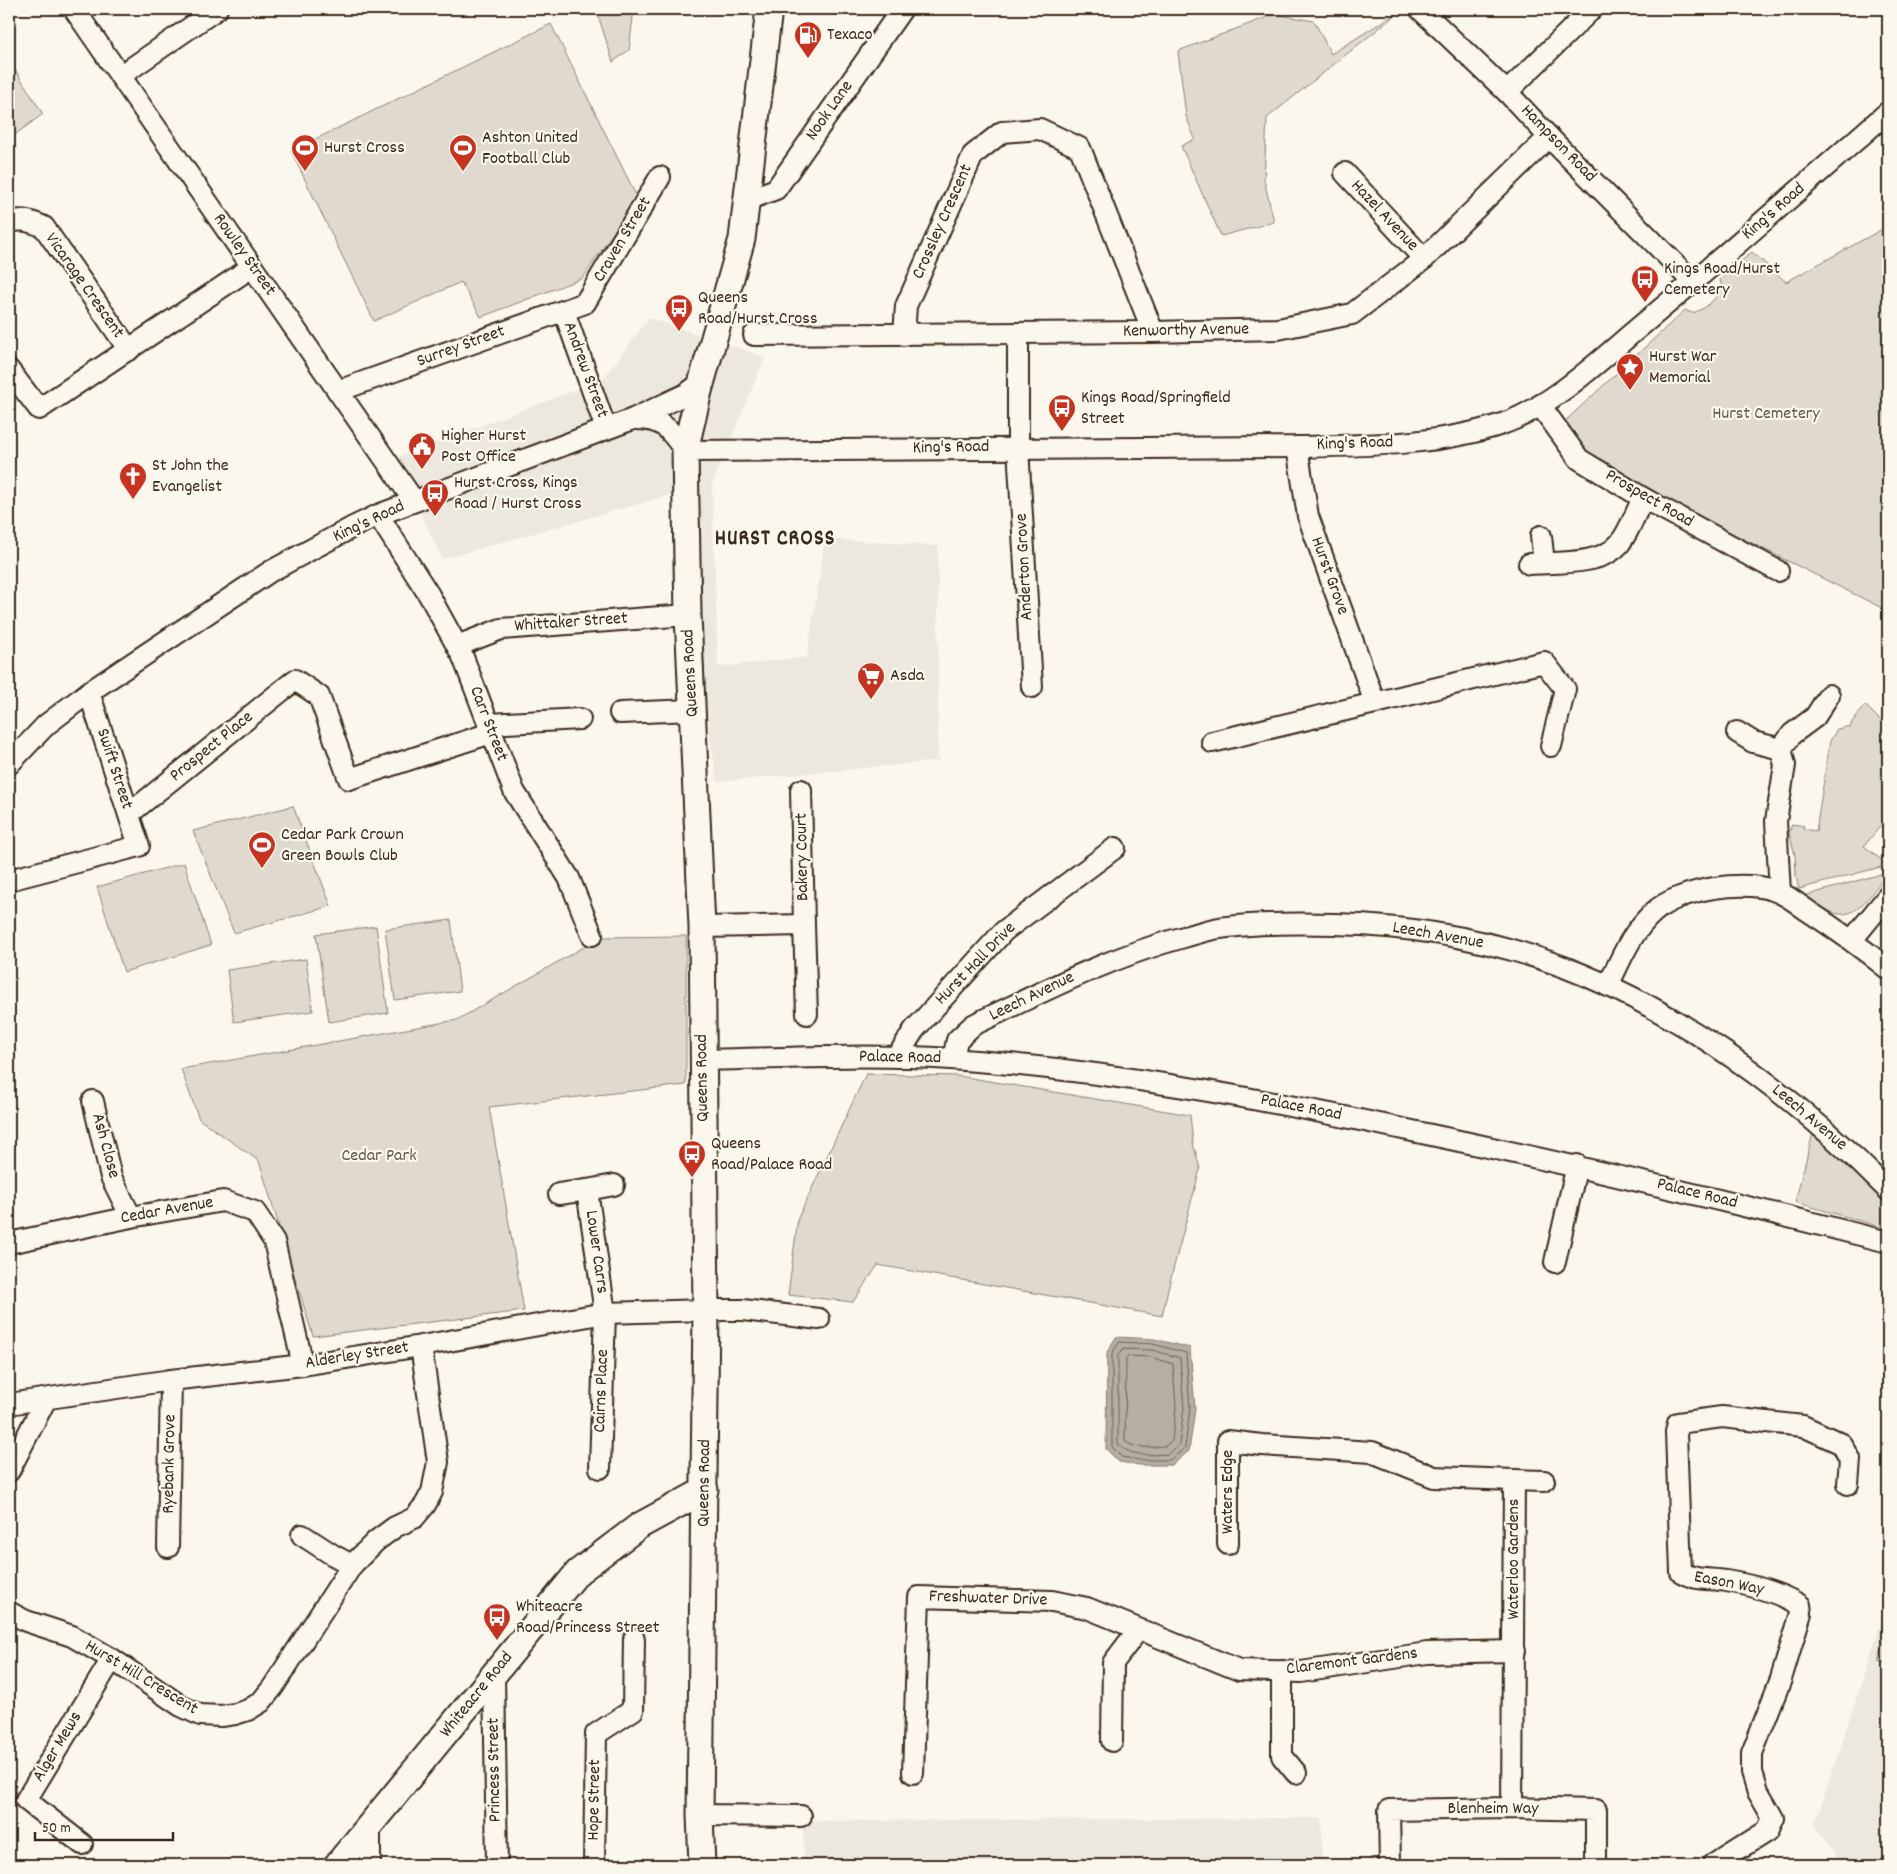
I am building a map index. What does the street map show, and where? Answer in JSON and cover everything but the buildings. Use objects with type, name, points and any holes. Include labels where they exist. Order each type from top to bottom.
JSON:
[{"type":"main road","name":"Queens Road","points":[[702,1865],[700,1815],[706,1310],[702,927],[688,614],[685,450],[701,383],[742,239],[769,9]]},
{"type":"main road","name":"Whiteacre Road","points":[[337,1865],[578,1572],[639,1526],[705,1490]]},
{"type":"street","name":"Rowley Street","points":[[74,9],[414,501]]},
{"type":"street","points":[[120,76],[217,9]]},
{"type":"street","name":"Nook Lane","points":[[747,200],[776,189],[902,9]]},
{"type":"street","name":"Hampson Road","points":[[1420,9],[1507,92],[1693,282]]},
{"type":"street","points":[[1507,92],[1592,9]]},
{"type":"street","name":"King's Road","points":[[9,764],[46,725],[89,692],[271,571],[353,526],[378,515],[633,419],[647,419],[669,428],[685,450],[1296,447],[1390,444],[1451,438],[1503,424],[1540,405],[1576,380],[1693,282],[1888,112]]},
{"type":"street","name":"Crossley Crescent","points":[[904,334],[906,306],[973,155],[1002,132],[1040,129],[1080,148],[1153,332]]},
{"type":"street","name":"Kenworthy Avenue","points":[[754,335],[1153,332],[1278,329],[1352,314],[1424,259],[1549,137]]},
{"type":"street","name":"Hazel Avenue","points":[[1345,173],[1424,259]]},
{"type":"street","name":"Craven Street","points":[[585,303],[660,176]]},
{"type":"street","name":"Vicarage Crescent","points":[[9,223],[23,220],[44,227],[129,350]]},
{"type":"street","name":"Vicarage Crescent","points":[[9,370],[38,409],[252,267]]},
{"type":"street","name":"Surrey Street","points":[[338,391],[585,303]]},
{"type":"street","name":"Andrew Street","points":[[564,311],[606,428]]},
{"type":"street","name":"Anderton Grove","points":[[1018,333],[1018,448],[1032,687]]},
{"type":"street","points":[[633,419],[686,394],[701,383]]},
{"type":"street","name":"Prospect Road","points":[[1540,405],[1579,459],[1644,498],[1778,571]]},
{"type":"street","name":"Hurst Grove","points":[[1296,447],[1308,516],[1375,703]]},
{"type":"street","points":[[1541,536],[1536,564],[1601,557],[1613,551],[1622,541],[1644,498]]},
{"type":"street","name":"Carr Street","points":[[378,515],[429,595],[463,656],[514,791],[570,878],[592,935]]},
{"type":"street","name":"Whittaker Street","points":[[457,646],[501,629],[688,614]]},
{"type":"street","points":[[1212,742],[1544,662],[1565,689],[1551,746]]},
{"type":"street","name":"Prospect Place","points":[[129,814],[295,680],[319,696],[349,779],[490,729]]},
{"type":"street","name":"Swift Street","points":[[9,880],[139,846],[89,692]]},
{"type":"street","points":[[1780,892],[1776,821],[1784,765],[1781,749],[1792,734],[1814,717],[1829,695]]},
{"type":"street","points":[[620,713],[693,710]]},
{"type":"street","points":[[490,729],[580,719]]},
{"type":"street","points":[[1737,732],[1752,742],[1781,749]]},
{"type":"street","name":"Bakery Court","points":[[801,790],[807,1014]]},
{"type":"street","name":"Hurst Hall Drive","points":[[897,1057],[914,1030],[1004,930],[1115,848]]},
{"type":"street","points":[[1608,986],[1629,942],[1655,911],[1679,898],[1727,886],[1764,887],[1780,892],[1852,940],[1888,969]]},
{"type":"street","points":[[1852,940],[1888,896]]},
{"type":"street","name":"Leech Avenue","points":[[953,1059],[957,1040],[973,1025],[1098,966],[1159,944],[1218,928],[1296,923],[1372,925],[1446,936],[1511,950],[1562,966],[1608,986],[1666,1015],[1772,1086],[1857,1158],[1888,1190]]},
{"type":"street","name":"Bakery Court","points":[[702,927],[804,925]]},
{"type":"street","name":"Palace Road","points":[[703,1060],[897,1057],[953,1059],[1124,1077],[1303,1108],[1577,1165],[1888,1242]]},
{"type":"street","name":"Ash Close","points":[[93,1101],[111,1177],[131,1217]]},
{"type":"street","points":[[1555,1262],[1577,1165]]},
{"type":"street","name":"Lower Carrs","points":[[559,1194],[614,1186]]},
{"type":"street","name":"Lower Carrs","points":[[587,1190],[605,1313]]},
{"type":"street","name":"Cedar Avenue","points":[[9,1243],[131,1217],[223,1201],[255,1212],[274,1241],[303,1365]]},
{"type":"street","name":"Alderley Street","points":[[9,1404],[172,1380],[303,1365],[605,1313],[743,1310],[819,1319]]},
{"type":"street","name":"Cairns Place","points":[[600,1468],[605,1313]]},
{"type":"street","name":"Hurst Hill Crescent","points":[[9,1612],[26,1621],[72,1636],[112,1659],[182,1706],[200,1715],[221,1716],[235,1714],[248,1710],[261,1702],[273,1687],[352,1565],[376,1541],[394,1528],[414,1518],[425,1505],[432,1492],[438,1462],[421,1346]]},
{"type":"street","name":"Ryebank Grove","points":[[168,1547],[172,1380]]},
{"type":"street","points":[[9,1471],[46,1399]]},
{"type":"street","name":"Eason Way","points":[[1713,1865],[1767,1831],[1773,1818],[1758,1792],[1752,1772],[1752,1752],[1781,1680],[1801,1613],[1800,1605],[1788,1598],[1741,1584],[1696,1579],[1681,1572],[1676,1432],[1678,1423],[1722,1417],[1804,1426],[1842,1444],[1850,1459],[1848,1484]]},
{"type":"street","name":"Waterloo Gardens","points":[[1228,1441],[1372,1452],[1434,1477],[1514,1480],[1512,1808]]},
{"type":"street","name":"Waters Edge","points":[[1228,1441],[1228,1544]]},
{"type":"street","points":[[1514,1480],[1544,1481]]},
{"type":"street","points":[[302,1535],[352,1565]]},
{"type":"street","name":"Freshwater Drive","points":[[913,1773],[919,1597],[1052,1601],[1087,1608],[1138,1630]]},
{"type":"street","points":[[1112,1741],[1113,1663],[1138,1630]]},
{"type":"street","name":"Claremont Gardens","points":[[1138,1630],[1238,1670],[1301,1672],[1427,1653],[1514,1651]]},
{"type":"street","name":"Hope Street","points":[[594,1865],[596,1734],[633,1710],[634,1639]]},
{"type":"street","name":"Alger Mews","points":[[82,1844],[26,1800],[112,1659]]},
{"type":"street","points":[[1282,1671],[1280,1729],[1282,1756],[1296,1773]]},
{"type":"street","name":"Princess Street","points":[[494,1674],[496,1865]]},
{"type":"street","name":"Blenheim Way","points":[[1390,1865],[1389,1810],[1512,1808],[1596,1810],[1596,1865]]},
{"type":"street","points":[[700,1815],[801,1816]]},
{"type":"street","points":[[370,1825],[370,1865]]},
{"type":"shaded area","points":[[649,318],[765,357],[712,485],[718,667],[807,657],[825,539],[938,546],[938,761],[717,782],[674,494],[442,559],[395,458],[602,380]]},
{"type":"shaded area","points":[[1888,1602],[1888,1865],[1842,1865],[1815,1824]]},
{"type":"shaded area","points":[[1322,1818],[1322,1865],[804,1865],[803,1821]]},
{"type":"green space","points":[[596,9],[634,9],[629,50],[613,62]]},
{"type":"green space","points":[[1403,9],[1267,118],[1264,180],[1274,222],[1221,236],[1181,146],[1195,139],[1186,116],[1178,51],[1275,14],[1314,21],[1331,54]]},
{"type":"green space","name":"Ashton United Football Club","points":[[551,24],[637,197],[583,278],[481,317],[461,282],[374,321],[291,151]]},
{"type":"green space","points":[[9,60],[43,114],[9,139]]},
{"type":"green space","name":"Hurst Cemetery","points":[[1888,226],[1888,611],[1595,465],[1563,423],[1685,310],[1692,313],[1701,310],[1709,304],[1722,288],[1720,280],[1752,252],[1786,282]]},
{"type":"green space","points":[[1865,705],[1883,723],[1888,725],[1888,817],[1864,846],[1888,865],[1799,889],[1796,877],[1795,855],[1789,833],[1792,824],[1804,826],[1803,829],[1816,831],[1830,741],[1837,729],[1851,726]]},
{"type":"green space","name":"Cedar Park Crown Green Bowls Club","points":[[293,806],[331,906],[234,933],[193,831]]},
{"type":"green space","points":[[184,863],[211,945],[124,972],[97,887]]},
{"type":"green space","points":[[1888,872],[1861,905],[1853,911],[1843,914],[1833,913],[1820,907],[1804,896]]},
{"type":"green space","points":[[451,920],[460,991],[395,1000],[385,929]]},
{"type":"green space","points":[[376,926],[388,1013],[329,1022],[316,934]]},
{"type":"green space","name":"Cedar Park","points":[[686,936],[686,1085],[489,1107],[524,1311],[313,1336],[259,1161],[199,1119],[181,1069],[457,1020],[601,937]]},
{"type":"green space","points":[[306,959],[313,1011],[234,1022],[227,970]]},
{"type":"green space","points":[[866,1074],[959,1076],[1190,1115],[1193,1143],[1200,1169],[1162,1316],[878,1265],[853,1302],[788,1295],[798,1218]]},
{"type":"green space","points":[[1813,1133],[1852,1167],[1888,1205],[1888,1229],[1795,1202]]},
{"type":"green space","points":[[1888,1626],[1888,1665],[1878,1662]]},
{"type":"water","points":[[1116,1337],[1154,1339],[1190,1348],[1195,1409],[1189,1451],[1172,1465],[1139,1465],[1119,1462],[1106,1449],[1107,1352]]},
{"type":"place","name":"Texaco","points":[[808,59]]},
{"type":"place","name":"Hurst Cross","points":[[305,172]]},
{"type":"place","name":"Ashton United Football Club","points":[[463,172]]},
{"type":"place","name":"Kings Road/Hurst Cemetery","points":[[1645,303]]},
{"type":"place","name":"Queens Road/Hurst Cross","points":[[679,332]]},
{"type":"place","name":"Hurst War Memorial","points":[[1630,391]]},
{"type":"place","name":"Kings Road/Springfield Street","points":[[1062,432]]},
{"type":"place","name":"Higher Hurst Post Office","points":[[422,470]]},
{"type":"place","name":"St John the Evangelist","points":[[133,500]]},
{"type":"place","name":"Hurst Cross, Kings Road / Hurst Cross","points":[[435,517]]},
{"type":"place","name":"Asda","points":[[871,700]]},
{"type":"place","name":"Cedar Park Crown Green Bowls Club","points":[[262,869]]},
{"type":"place","name":"Queens Road/Palace Road","points":[[692,1178]]},
{"type":"place","name":"Whiteacre Road/Princess Street","points":[[497,1641]]},
{"type":"district","name":"HURST CROSS","points":[[775,539]]}]
